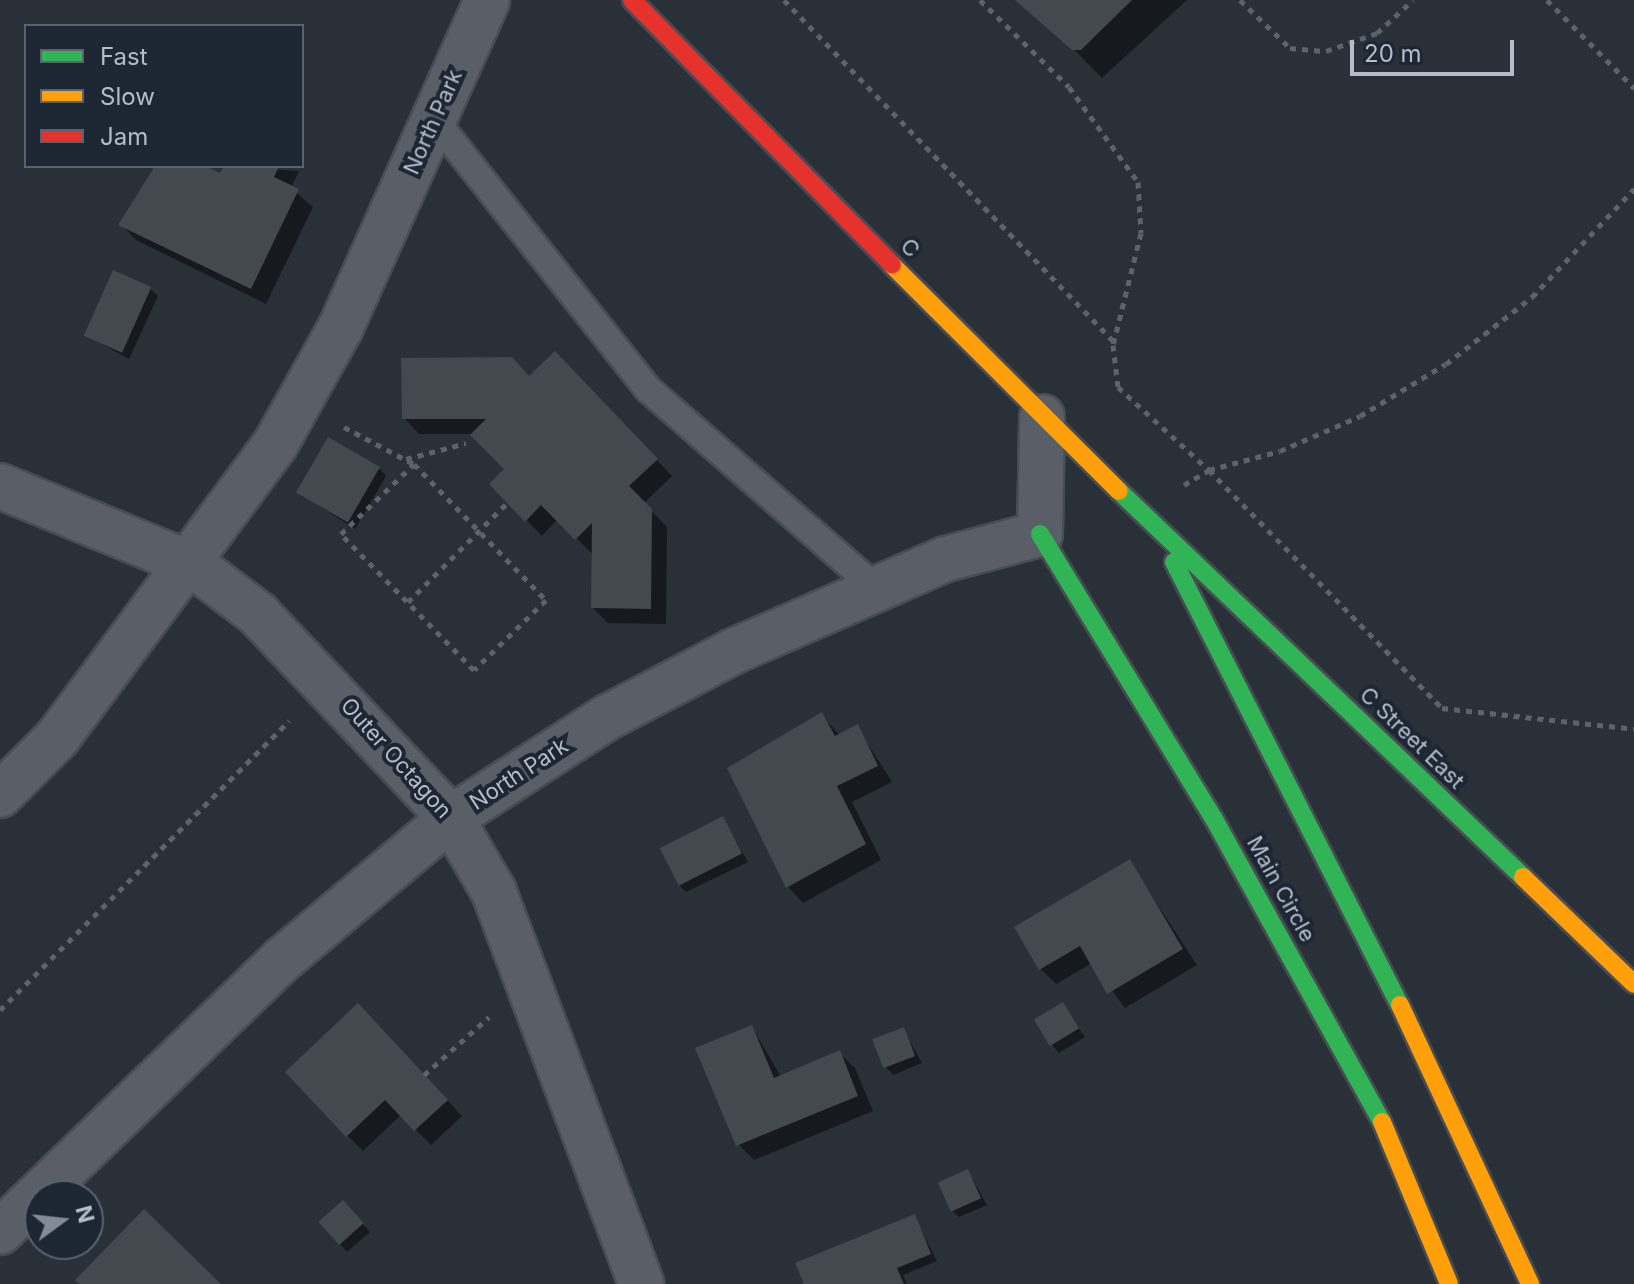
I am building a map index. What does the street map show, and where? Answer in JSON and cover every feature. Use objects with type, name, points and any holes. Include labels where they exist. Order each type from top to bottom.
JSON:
[{"type":"street","name":"North Park","points":[[0,795],[58,737],[193,565],[298,404],[341,327],[487,0]]},
{"type":"street","name":"C","points":[[632,0],[1042,417],[1156,528]]},
{"type":"street","points":[[1040,534],[1042,417]]},
{"type":"street","name":"Outer Octagon","points":[[0,486],[193,565],[258,614],[327,683],[451,818],[494,892],[641,1284]]},
{"type":"street","points":[[1156,528],[1341,879],[1530,1284]]},
{"type":"street","name":"C Street East","points":[[1156,528],[1634,984]]},
{"type":"street","name":"North Park","points":[[0,1232],[283,959],[451,818],[608,717],[734,651],[946,559],[1040,534]]},
{"type":"street","name":"Main Circle","points":[[1040,534],[1214,819],[1373,1101],[1449,1284]]},
{"type":"lane","points":[[434,119],[648,389],[877,589]]},
{"type":"path","points":[[784,0],[1114,342]]},
{"type":"path","points":[[980,0],[1069,87],[1138,182],[1141,233],[1114,342],[1118,387],[1209,470],[1442,708],[1634,729]]},
{"type":"path","points":[[1240,0],[1290,48],[1326,51],[1377,33],[1413,0]]},
{"type":"path","points":[[1547,0],[1634,88]]},
{"type":"path","points":[[1209,470],[1280,451],[1360,416],[1446,364],[1532,297],[1634,189]]},
{"type":"path","points":[[298,404],[414,464],[546,600],[474,670],[341,534],[414,464]]},
{"type":"path","points":[[406,459],[466,443]]},
{"type":"path","points":[[408,602],[507,503]]},
{"type":"path","points":[[0,1010],[327,683]]},
{"type":"path","points":[[424,1075],[527,983]]},
{"type":"building","points":[[1015,0],[1132,0],[1081,50],[1072,50]]},
{"type":"building","points":[[154,168],[209,168],[220,173],[223,168],[278,168],[274,177],[299,189],[251,289],[118,225]]},
{"type":"building","points":[[113,270],[151,287],[122,353],[84,336]]},
{"type":"building","points":[[555,351],[658,459],[629,486],[652,509],[651,609],[591,608],[592,523],[575,540],[541,505],[525,522],[489,484],[504,469],[470,435],[486,419],[402,419],[401,358],[512,357],[529,376]]},
{"type":"building","points":[[328,437],[380,467],[348,522],[296,492]]},
{"type":"building","points":[[822,712],[835,736],[858,724],[878,766],[837,786],[866,844],[786,888],[727,768]]},
{"type":"building","points":[[723,816],[742,853],[679,886],[660,848]]},
{"type":"building","points":[[1130,859],[1183,949],[1107,994],[1080,946],[1039,970],[1014,927]]},
{"type":"building","points":[[1063,1002],[1079,1029],[1050,1046],[1034,1020]]},
{"type":"building","points":[[358,1003],[448,1100],[414,1131],[385,1100],[346,1137],[285,1072]]},
{"type":"building","points":[[752,1025],[774,1078],[840,1050],[858,1096],[736,1146],[695,1048]]},
{"type":"building","points":[[904,1027],[915,1056],[883,1068],[872,1039]]},
{"type":"building","points":[[968,1169],[981,1198],[951,1212],[938,1182]]},
{"type":"building","points":[[343,1200],[364,1223],[339,1245],[318,1222]]},
{"type":"building","points":[[144,1209],[221,1284],[79,1284],[75,1280],[94,1260],[104,1260],[104,1250]]},
{"type":"building","points":[[915,1214],[931,1254],[897,1268],[904,1284],[804,1284],[795,1263]]},
{"type":"traffic: fast","points":[[1119,491],[1523,877]]},
{"type":"traffic: fast","points":[[1040,534],[1214,819],[1382,1122]]},
{"type":"traffic: fast","points":[[1174,562],[1400,1005]]},
{"type":"traffic: slow","points":[[892,265],[1119,491]]},
{"type":"traffic: slow","points":[[1523,877],[1634,984]]},
{"type":"traffic: slow","points":[[1400,1005],[1530,1284]]},
{"type":"traffic: slow","points":[[1382,1122],[1449,1284]]},
{"type":"traffic: jam","points":[[632,0],[892,265]]}]
